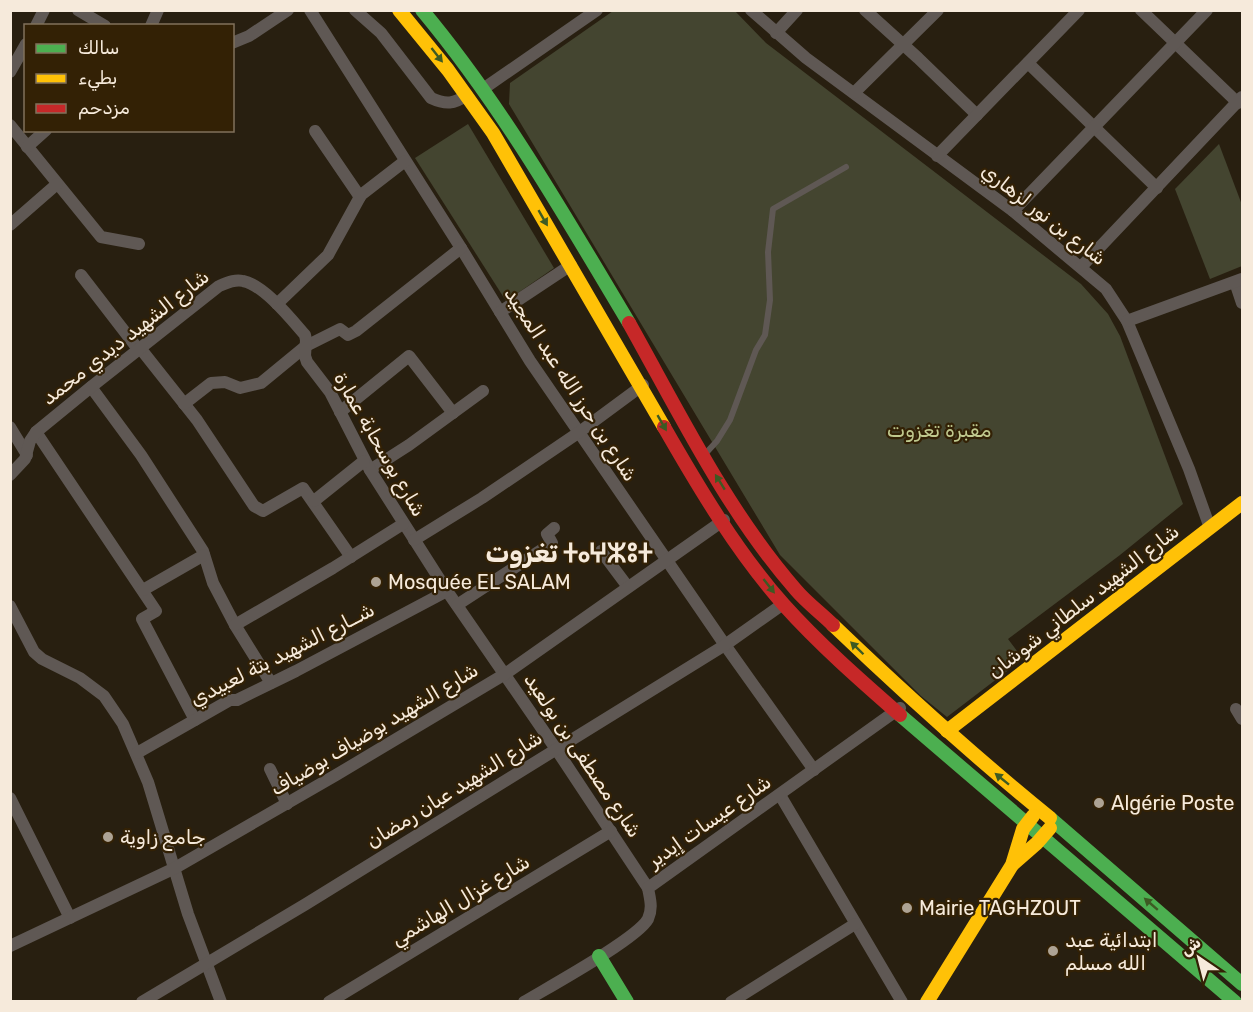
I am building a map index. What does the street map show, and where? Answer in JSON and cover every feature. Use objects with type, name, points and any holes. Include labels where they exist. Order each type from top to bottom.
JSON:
[{"type":"main road","points":[[399,10],[467,95],[509,160],[688,469],[721,521],[783,604],[896,711],[1235,1002]]},
{"type":"main road","points":[[422,10],[459,54],[512,132],[659,374],[703,456],[760,544],[797,591],[910,699],[985,765],[1055,821],[1242,984]]},
{"type":"main road","name":"شارع الشهيد سلطاني شوشان","points":[[947,731],[1242,503]]},
{"type":"main road","points":[[927,1002],[1012,865],[1023,829],[1039,808]]},
{"type":"main road","points":[[1012,865],[1043,836],[1055,821]]},
{"type":"main road","points":[[599,956],[627,1002]]},
{"type":"street","points":[[37,24],[44,10]]},
{"type":"street","points":[[78,10],[102,24]]},
{"type":"street","points":[[152,24],[158,10]]},
{"type":"street","points":[[234,42],[249,36],[288,10]]},
{"type":"street","name":"شارع بن حرز الله عبد المجيد","points":[[310,10],[578,433],[814,770]]},
{"type":"street","points":[[355,10],[381,33],[431,98],[443,104],[456,103],[467,95]]},
{"type":"street","name":"شارع بن نور لزهاري","points":[[751,10],[776,33],[854,93],[1013,211],[1106,289],[1127,321],[1189,469],[1210,528]]},
{"type":"street","points":[[776,33],[798,10]]},
{"type":"street","points":[[865,10],[976,115]]},
{"type":"street","points":[[854,93],[938,10]]},
{"type":"street","points":[[938,156],[1079,10]]},
{"type":"street","points":[[1081,267],[1240,100],[1140,10]]},
{"type":"street","points":[[1013,211],[1207,10]]},
{"type":"street","points":[[483,89],[591,12]]},
{"type":"street","points":[[10,72],[24,48]]},
{"type":"street","points":[[1028,63],[1157,188]]},
{"type":"street","points":[[10,125],[101,237],[139,244]]},
{"type":"street","points":[[315,131],[360,197]]},
{"type":"street","points":[[27,147],[44,132]]},
{"type":"street","points":[[277,304],[322,262],[365,191],[405,161]]},
{"type":"street","points":[[10,225],[57,184]]},
{"type":"street","points":[[184,404],[211,383],[225,382],[240,388],[261,383],[306,346],[340,329],[348,335],[356,331],[460,248]]},
{"type":"street","points":[[500,312],[571,265]]},
{"type":"street","points":[[81,275],[211,440],[254,506],[263,511],[303,488],[351,557]]},
{"type":"street","name":"شارع بوسحابة عمارة","points":[[235,281],[249,283],[277,304],[304,334],[307,362],[325,385],[367,466],[447,591],[505,674]]},
{"type":"street","name":"شارع الشهيد ديدي محمد","points":[[26,457],[30,441],[36,432],[219,286],[235,281]]},
{"type":"street","points":[[1127,321],[1239,281],[1242,303]]},
{"type":"street","points":[[340,412],[409,356],[453,413]]},
{"type":"street","points":[[414,540],[482,498],[578,433],[659,374]]},
{"type":"street","points":[[91,387],[141,455],[204,555],[213,583],[235,625],[271,683]]},
{"type":"street","points":[[314,501],[453,413],[483,391]]},
{"type":"street","points":[[10,428],[26,457],[10,474]]},
{"type":"street","points":[[36,432],[156,611],[142,619],[195,720]]},
{"type":"street","name":"شارع الشهيد بوضياف بوضياف","points":[[10,946],[175,868],[505,674],[738,511]]},
{"type":"street","points":[[235,625],[403,524]]},
{"type":"street","points":[[457,605],[552,543],[547,534],[554,528]]},
{"type":"street","points":[[601,551],[628,587]]},
{"type":"street","points":[[143,590],[204,555]]},
{"type":"street","name":"شــارع الشهيد بتة لعبيدي","points":[[136,753],[230,700],[237,700],[271,683],[447,591]]},
{"type":"street","name":"شارع الشهيد عبان رمضان","points":[[142,1002],[725,645],[783,604]]},
{"type":"street","points":[[10,606],[34,652],[42,659],[80,678],[104,696],[119,717],[148,782],[188,914],[220,1002]]},
{"type":"street","name":"شارع مصطفى بن بولعيد","points":[[505,674],[648,888]]},
{"type":"street","name":"شارع عيسات إيدير","points":[[524,1002],[642,928],[652,907],[648,888],[780,795],[910,699]]},
{"type":"street","points":[[270,769],[287,804]]},
{"type":"street","points":[[780,795],[902,1002]]},
{"type":"street","points":[[10,798],[70,918]]},
{"type":"street","name":"شارع غزال الهاشمي","points":[[329,1002],[611,831]]},
{"type":"street","points":[[731,1002],[855,924]]},
{"type":"lane","points":[[703,456],[717,441],[730,420],[756,350],[765,335],[770,300],[768,252],[773,208],[846,166]]},
{"type":"green space","name":"مقبرة تغزوت","points":[[613,11],[735,11],[766,43],[1081,284],[1108,314],[1120,336],[1183,504],[1120,555],[1008,639],[1023,659],[947,717],[921,696],[780,555],[509,104],[510,83]]},
{"type":"green space","points":[[468,124],[554,268],[506,301],[415,158]]},
{"type":"green space","points":[[1219,144],[1242,205],[1242,266],[1210,279],[1175,189]]},
{"type":"traffic: fast","points":[[422,10],[479,84],[532,162],[629,323]]},
{"type":"traffic: fast","points":[[900,715],[1235,1002]]},
{"type":"traffic: fast","points":[[1050,818],[1242,984]]},
{"type":"traffic: fast","points":[[599,956],[627,1002]]},
{"type":"traffic: slow","points":[[399,10],[448,70],[493,133],[664,427]]},
{"type":"traffic: slow","points":[[947,731],[1242,503]]},
{"type":"traffic: slow","points":[[833,625],[940,724],[1050,818]]},
{"type":"traffic: slow","points":[[927,1002],[1012,865],[1023,829],[1033,816]]},
{"type":"traffic: slow","points":[[1013,864],[1050,828]]},
{"type":"traffic: jam","points":[[629,323],[686,427],[748,528],[796,590],[833,625]]},
{"type":"traffic: jam","points":[[664,427],[720,519],[767,585],[826,648],[900,715]]},
{"type":"place","name":"Mosquée EL SALAM","points":[[376,582]]},
{"type":"place","name":"Algérie Poste","points":[[1099,803]]},
{"type":"place","name":"جامع زاوية","points":[[108,837]]},
{"type":"place","name":"Mairie TAGHZOUT","points":[[907,908]]},
{"type":"place","name":"ابتدائية عبد الله مسلم","points":[[1053,951]]},
{"type":"district","name":"تغزوت ⵜⴰⵖⵣⵓⵜ","points":[[569,553]]}]
